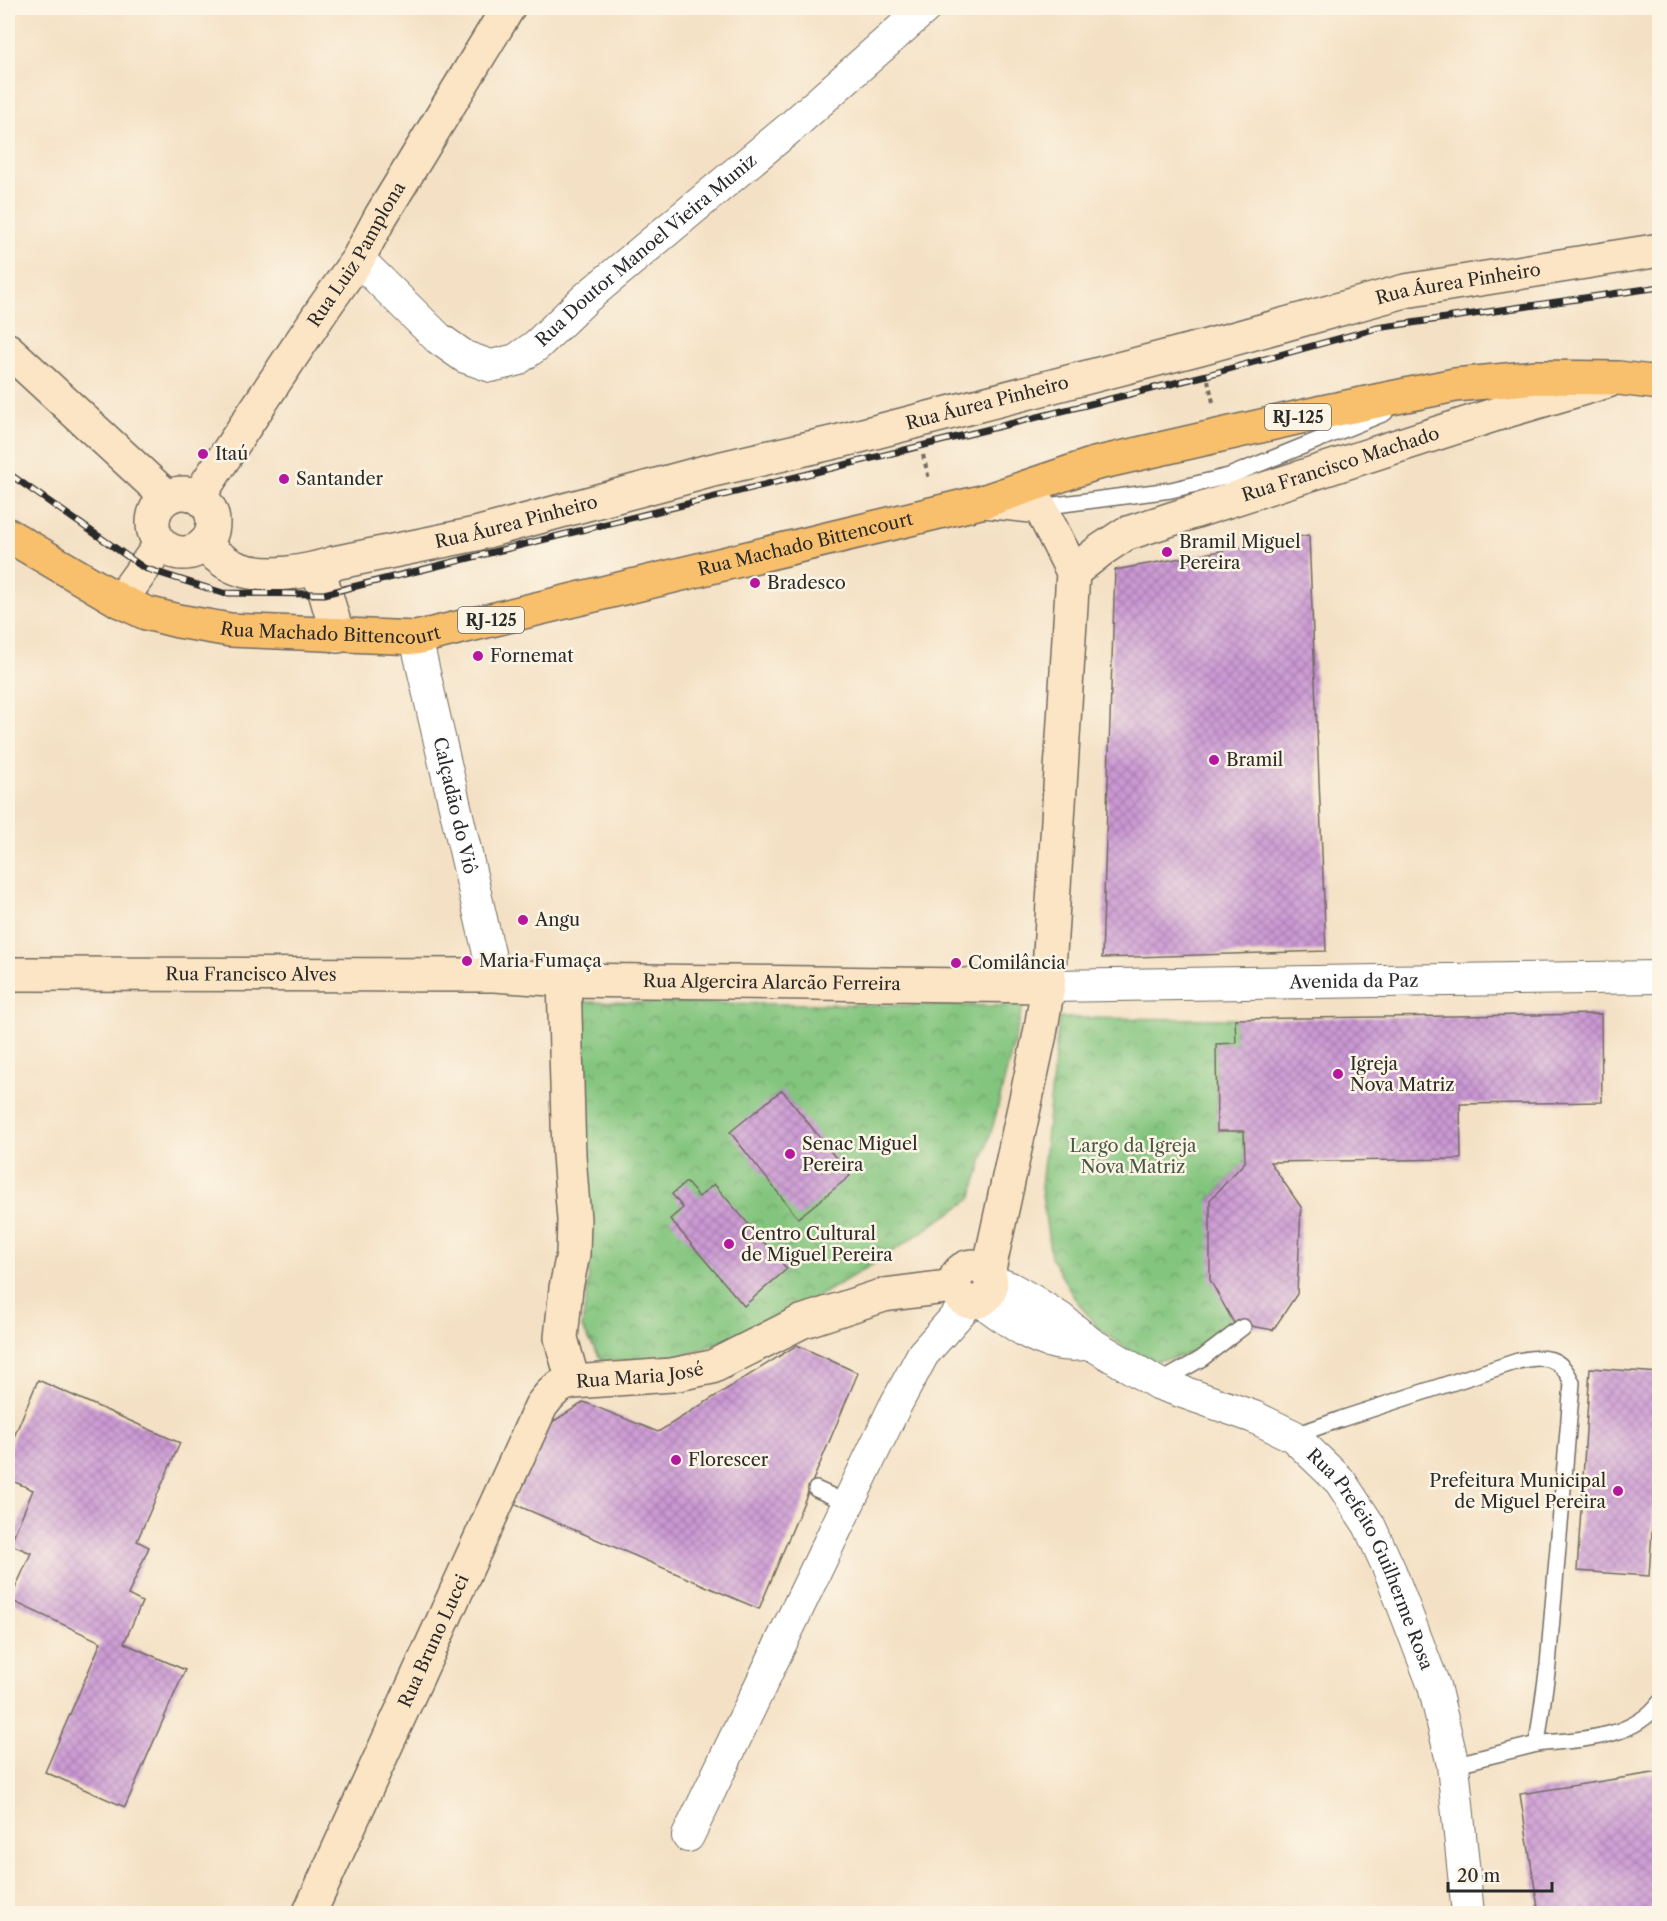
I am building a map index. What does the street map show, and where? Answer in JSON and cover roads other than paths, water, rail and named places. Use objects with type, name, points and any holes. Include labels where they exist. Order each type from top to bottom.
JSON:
[{"type":"main road","name":"Rua Machado Bittencourt","points":[[8,535],[120,601],[146,613],[230,630],[416,638],[985,501],[1094,464],[1455,385],[1536,377],[1618,378],[1659,383]]},
{"type":"street","name":"Rua Luiz Pamplona","points":[[182,497],[358,259],[381,216],[508,8]]},
{"type":"street","name":"Rua Doutor Manoel Vieira Muniz","points":[[358,259],[438,338],[465,357],[491,366],[516,360],[537,345],[586,298],[791,127],[925,8]]},
{"type":"street","name":"Rua Áurea Pinheiro","points":[[203,545],[223,561],[239,569],[253,572],[272,573],[318,568],[476,534],[709,471],[915,422],[1200,348],[1405,291],[1659,250]]},
{"type":"street","points":[[8,350],[182,497],[206,504],[212,514],[213,525],[210,536],[194,551],[182,553],[161,544],[154,532],[153,519],[158,506],[182,497]]},
{"type":"street","name":"Rua Francisco Machado","points":[[1073,572],[1125,534],[1503,412],[1618,378]]},
{"type":"street","name":"Rua Machado Bittencourt","points":[[985,501],[1040,507]]},
{"type":"street","points":[[688,1836],[894,1408],[923,1354],[975,1285],[1040,1034],[1041,986],[1073,572],[1040,507]]},
{"type":"street","points":[[120,601],[161,544]]},
{"type":"street","points":[[318,568],[338,636]]},
{"type":"street","name":"Calçadão do Viô","points":[[416,638],[494,975]]},
{"type":"street","name":"Rua Francisco Alves","points":[[8,974],[494,975]]},
{"type":"street","name":"Rua Algercira Alarcão Ferreira","points":[[494,975],[564,980],[1041,986]]},
{"type":"street","name":"Avenida da Paz","points":[[1041,986],[1659,977]]},
{"type":"street","name":"Rua Maria José","points":[[564,980],[569,1155],[574,1220],[573,1254],[563,1309],[561,1338],[573,1382],[672,1375],[712,1367],[801,1322],[884,1295],[975,1285]]},
{"type":"street","name":"Rua Prefeito Guilherme Rosa","points":[[975,1285],[1030,1334],[1050,1342],[1071,1345],[1090,1342],[1157,1383],[1244,1413],[1293,1436],[1340,1481],[1369,1525],[1390,1571],[1434,1686],[1453,1766],[1468,1914]]},
{"type":"street","name":"Rua Bruno Lucci","points":[[309,1914],[541,1406],[560,1386],[573,1382]]},
{"type":"lane","name":"Rua Machado Bittencourt","points":[[1040,507],[1171,490],[1229,476],[1455,385]]},
{"type":"lane","points":[[1157,1383],[1174,1376],[1201,1359],[1243,1327]]},
{"type":"lane","points":[[1293,1436],[1525,1359],[1547,1358],[1567,1371],[1572,1383],[1548,1665],[1537,1744]]},
{"type":"lane","points":[[816,1489],[847,1503]]},
{"type":"lane","points":[[1453,1766],[1537,1744],[1603,1736],[1637,1725],[1653,1712],[1659,1702]]},
{"type":"railway","points":[[8,473],[144,568],[223,593],[324,594],[1207,375],[1377,328],[1660,287]]},
{"type":"place","name":"Itaú","points":[[203,454]]},
{"type":"place","name":"Santander","points":[[284,479]]},
{"type":"place","name":"Bramil Miguel Pereira","points":[[1167,552]]},
{"type":"place","name":"Bradesco","points":[[755,583]]},
{"type":"place","name":"Fornemat","points":[[478,656]]},
{"type":"place","name":"Bramil","points":[[1214,760]]},
{"type":"place","name":"Angu","points":[[523,920]]},
{"type":"place","name":"Maria Fumaça","points":[[467,961]]},
{"type":"place","name":"Comilância","points":[[956,963]]},
{"type":"place","name":"Igreja Nova Matriz","points":[[1338,1074]]},
{"type":"place","name":"Senac Miguel Pereira","points":[[790,1154]]},
{"type":"place","name":"Centro Cultural de Miguel Pereira","points":[[729,1244]]},
{"type":"place","name":"Florescer","points":[[676,1460]]},
{"type":"place","name":"Prefeitura Municipal de Miguel Pereira","points":[[1618,1491]]},
{"type":"park label","name":"Largo da Igreja Nova Matriz","points":[[1133,1156]]}]
